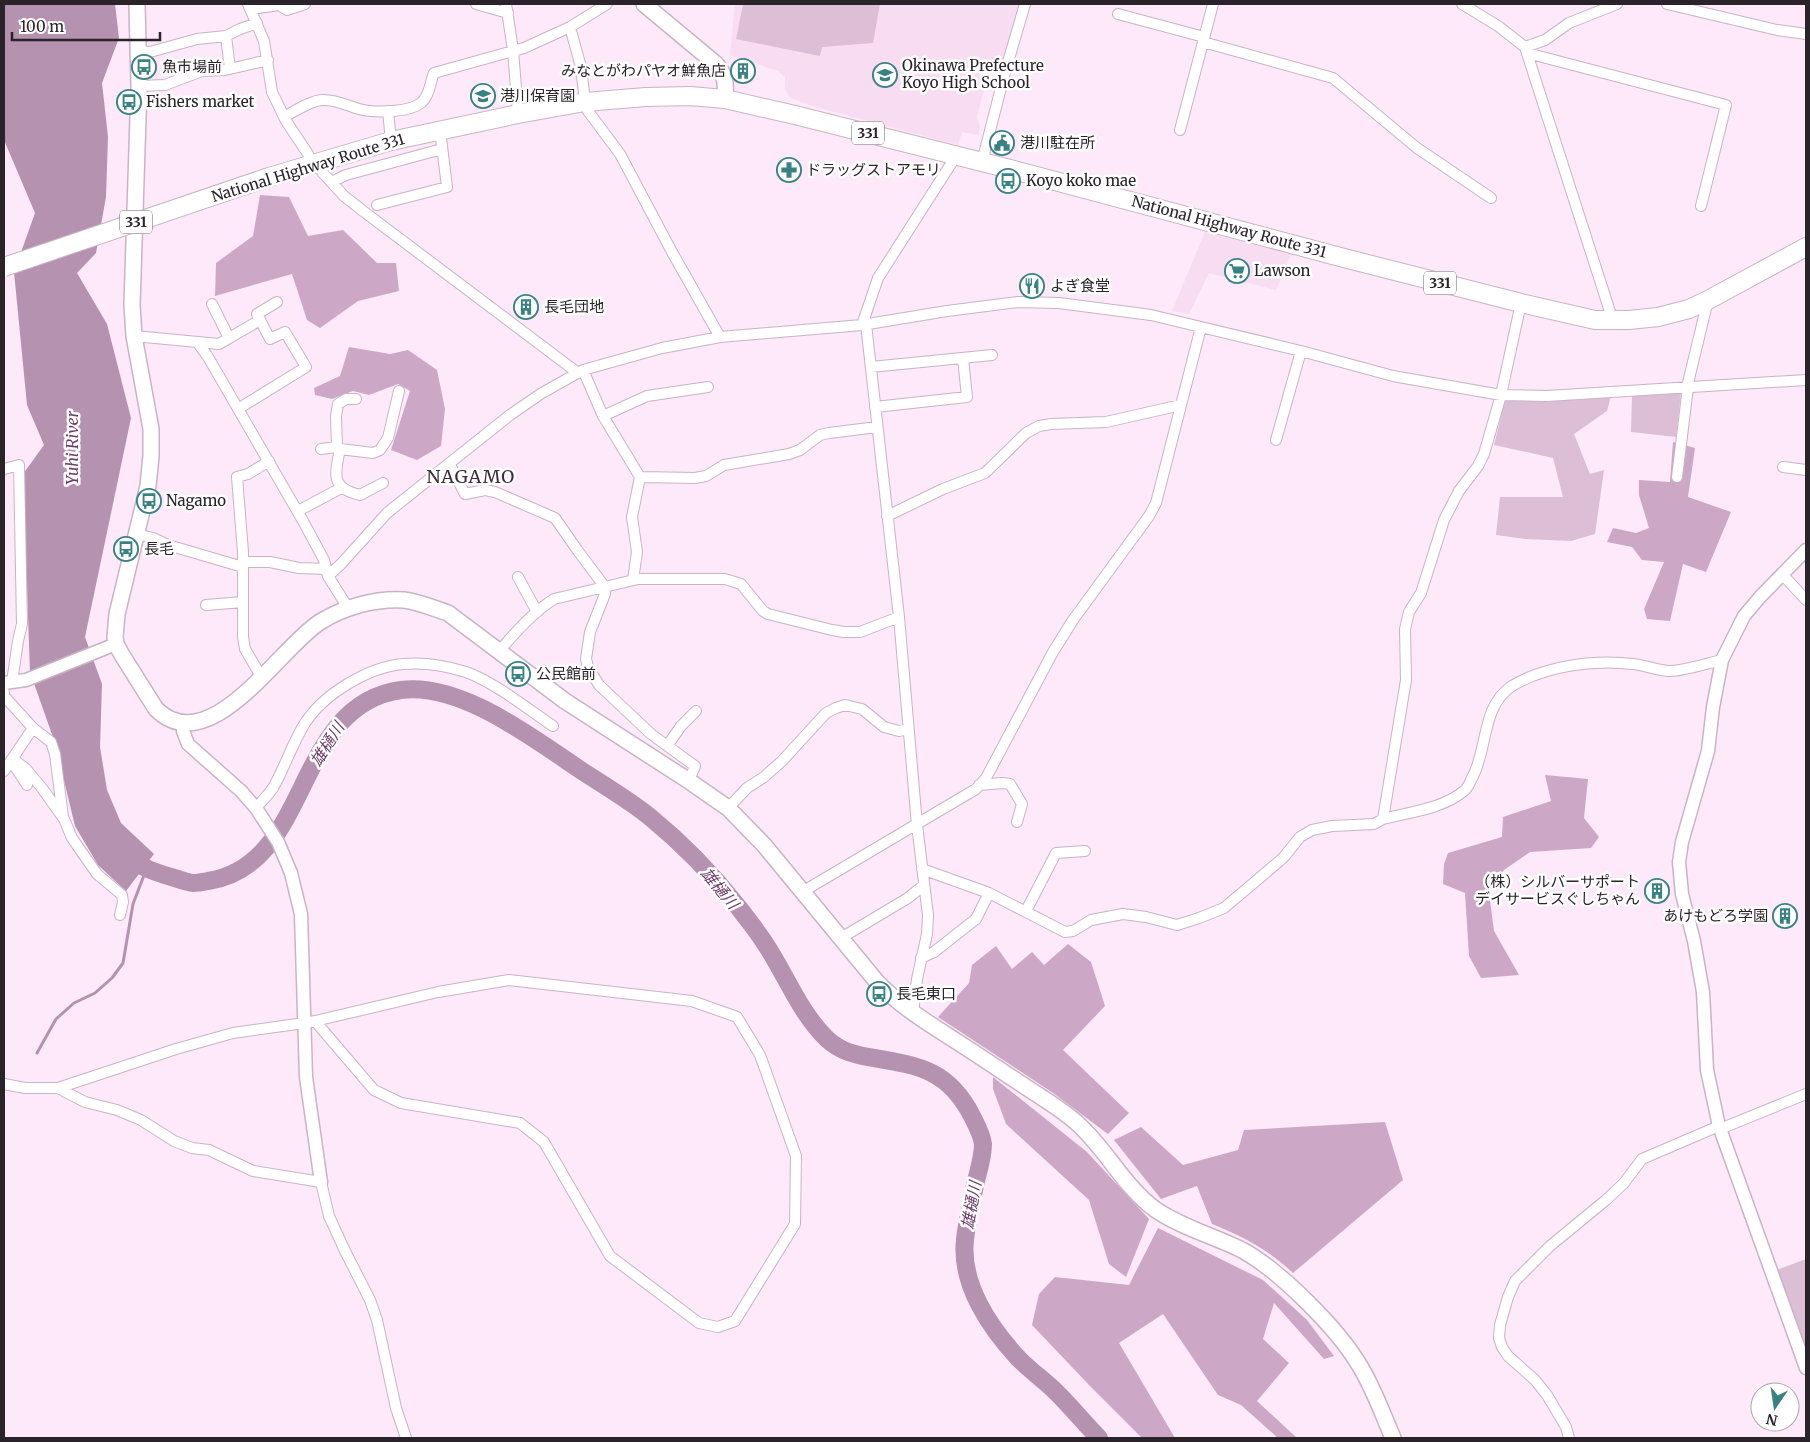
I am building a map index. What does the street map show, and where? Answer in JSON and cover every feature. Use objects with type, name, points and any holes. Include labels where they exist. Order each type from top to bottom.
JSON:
[{"type":"highway","name":"National Highway Route 331","points":[[4,267],[269,178],[391,141],[585,102],[682,96],[725,99],[787,112],[1521,303],[1595,320],[1613,321],[1658,317],[1689,309],[1806,247]]},
{"type":"main road","points":[[137,4],[139,51],[132,305],[134,336],[147,398],[152,444],[148,486],[117,614],[115,636],[116,644],[156,709],[171,720],[185,723],[207,720],[244,694],[319,622],[348,608],[386,601],[404,600],[425,604],[448,613],[565,701],[728,808],[764,845],[890,996],[912,1013],[1052,1104],[1079,1124],[1131,1188],[1144,1201],[1158,1211],[1196,1231],[1242,1250],[1260,1261],[1282,1280],[1337,1334],[1347,1348],[1372,1389],[1393,1438]]},
{"type":"main road","points":[[644,4],[723,70],[726,83],[725,99]]},
{"type":"street","points":[[305,4],[287,10],[279,5],[250,6],[264,41],[272,92],[284,117],[308,154]]},
{"type":"street","points":[[476,4],[507,9],[513,50],[518,114]]},
{"type":"street","points":[[284,117],[321,100],[344,104],[360,110],[403,110],[422,103],[428,94],[430,81],[434,74],[538,42],[570,27],[607,4]]},
{"type":"street","points":[[982,162],[1025,4]]},
{"type":"street","points":[[1180,130],[1213,4]]},
{"type":"street","points":[[1462,4],[1498,26],[1526,50],[1726,106],[1701,206]]},
{"type":"street","points":[[1526,50],[1545,40],[1568,22],[1617,4]]},
{"type":"street","points":[[1667,4],[1777,30],[1806,34]]},
{"type":"street","points":[[1118,14],[1333,78],[1416,148],[1491,198]]},
{"type":"street","points":[[139,51],[150,52],[180,43],[226,36],[257,23]]},
{"type":"street","points":[[570,27],[580,66],[588,111],[620,154],[720,337]]},
{"type":"street","points":[[226,36],[230,69]]},
{"type":"street","points":[[1526,50],[1613,321]]},
{"type":"street","points":[[138,86],[165,86],[202,72],[230,69],[268,60]]},
{"type":"street","points":[[388,111],[391,141]]},
{"type":"street","points":[[377,205],[447,187],[440,130]]},
{"type":"street","points":[[331,182],[346,174],[442,149]]},
{"type":"street","points":[[912,1013],[927,934],[928,915],[917,825],[898,617],[864,325],[878,278],[956,156]]},
{"type":"street","points":[[322,172],[362,211],[580,371],[603,416],[640,477],[632,516],[636,552],[633,580]]},
{"type":"street","points":[[1677,477],[1687,387],[1708,300]]},
{"type":"street","points":[[238,409],[306,366],[285,332],[270,339],[257,314],[277,302]]},
{"type":"street","points":[[136,534],[153,538],[168,546],[243,564],[270,562],[327,573],[341,564],[387,513],[449,463],[510,415],[542,393],[580,371],[662,348],[720,337],[864,325],[1018,302],[1059,303],[1151,315],[1301,351],[1392,376],[1501,395],[1548,396],[1806,380]]},
{"type":"street","points":[[1383,819],[1406,680],[1405,629],[1410,612],[1421,593],[1444,520],[1459,492],[1478,466],[1484,454],[1501,395],[1521,303]]},
{"type":"street","points":[[212,304],[229,338]]},
{"type":"street","points":[[134,336],[219,344],[260,320]]},
{"type":"street","points":[[802,892],[976,789],[986,778],[1053,652],[1073,620],[1149,516],[1156,503],[1201,327]]},
{"type":"street","points":[[198,343],[298,511],[324,560],[327,573],[348,608]]},
{"type":"street","points":[[1276,440],[1301,351]]},
{"type":"street","points":[[870,367],[992,355]]},
{"type":"street","points":[[875,407],[967,397],[963,358]]},
{"type":"street","points":[[603,416],[646,396],[708,388]]},
{"type":"street","points":[[321,449],[338,448],[372,453],[380,450],[388,438],[400,391]]},
{"type":"street","points":[[356,399],[346,398],[338,404],[336,416],[338,448],[335,477],[341,488],[360,495],[383,483]]},
{"type":"street","points":[[887,516],[943,489],[985,473],[1026,433],[1040,426],[1106,422],[1181,404]]},
{"type":"street","points":[[640,477],[694,478],[706,476],[724,465],[789,454],[800,450],[820,435],[829,432],[877,427]]},
{"type":"street","points":[[262,678],[244,649],[243,564],[237,477],[248,474],[269,461]]},
{"type":"street","points":[[449,463],[465,494],[485,490],[495,492],[556,518],[578,552],[605,587],[605,594],[590,632],[586,659],[588,667],[599,685],[650,734],[695,766],[689,781]]},
{"type":"street","points":[[4,469],[19,465],[22,624],[4,696],[33,728],[51,742],[55,754],[64,819]]},
{"type":"street","points":[[1782,467],[1806,470]]},
{"type":"street","points":[[298,511],[341,488]]},
{"type":"street","points":[[1806,550],[1744,616],[1722,660],[1713,707],[1708,751],[1682,842],[1679,862],[1682,894],[1694,941],[1703,992],[1707,1070],[1719,1128],[1806,1368]]},
{"type":"street","points":[[1783,575],[1806,600]]},
{"type":"street","points":[[518,577],[537,612]]},
{"type":"street","points":[[499,651],[521,626],[554,599],[633,580],[662,578],[733,581],[745,587],[768,614],[832,630],[860,632],[898,617]]},
{"type":"street","points":[[206,605],[243,602]]},
{"type":"street","points":[[5,688],[116,644]]},
{"type":"street","points":[[922,869],[989,893],[1065,932],[1073,931],[1092,920],[1124,914],[1146,917],[1177,925],[1224,908],[1283,858],[1300,837],[1312,830],[1332,826],[1374,824],[1383,819],[1447,802],[1466,790],[1475,772],[1488,724],[1496,703],[1510,688],[1528,678],[1572,665],[1597,661],[1634,664],[1671,671],[1722,660]]},
{"type":"street","points":[[256,808],[272,790],[305,723],[319,706],[359,677],[384,668],[402,664],[419,664],[444,666],[467,672],[494,687],[553,726]]},
{"type":"street","points":[[728,808],[747,788],[764,778],[782,761],[826,713],[836,708],[845,705],[862,709],[884,727],[899,731],[908,729]]},
{"type":"street","points":[[667,746],[681,726],[696,712]]},
{"type":"street","points":[[185,723],[184,731],[188,744],[241,791],[256,808],[278,842],[291,873],[300,914],[310,1022],[306,1077],[321,1182],[329,1216],[370,1300],[377,1320],[396,1408],[406,1438]]},
{"type":"street","points":[[8,763],[33,728]]},
{"type":"street","points":[[8,763],[27,785]]},
{"type":"street","points":[[8,763],[26,769],[64,819],[72,838],[93,869],[122,895],[123,902],[120,915]]},
{"type":"street","points":[[980,785],[1010,784],[1022,804],[1017,822]]},
{"type":"street","points":[[1026,911],[1056,853],[1086,851]]},
{"type":"street","points":[[840,938],[908,898],[924,885]]},
{"type":"street","points":[[921,958],[934,952],[976,919],[989,893]]},
{"type":"street","points":[[4,1084],[26,1088],[58,1088],[176,1049],[233,1033],[310,1022],[438,992],[509,980],[692,1001],[737,1017],[760,1055],[796,1156],[795,1224],[735,1321],[718,1327],[699,1323],[610,1256],[544,1142],[520,1123],[401,1103],[388,1098],[374,1090],[310,1022]]},
{"type":"street","points":[[58,1088],[86,1102],[117,1110],[141,1120],[174,1141],[192,1148],[209,1150],[253,1171],[321,1182]]},
{"type":"street","points":[[1569,1438],[1566,1427],[1547,1395],[1535,1380],[1508,1356],[1502,1347],[1499,1338],[1500,1325],[1515,1281],[1550,1246],[1624,1183],[1642,1158],[1806,1094]]},
{"type":"shaded area","name":"Okinawa Prefecture Koyo High School","points":[[735,4],[1020,4],[1004,58],[990,67],[977,117],[980,128],[978,135],[962,132],[958,145],[819,108],[790,98],[785,88],[785,77],[778,71],[730,55]]},
{"type":"shaded area","points":[[743,4],[880,4],[873,43],[822,47],[820,56],[736,39]]},
{"type":"shaded area","points":[[952,68],[958,70],[960,76],[958,82],[952,84],[946,82],[944,76],[946,70]]},
{"type":"shaded area","points":[[260,195],[289,197],[308,236],[343,230],[377,263],[396,263],[399,291],[358,301],[320,328],[307,320],[292,274],[215,296],[216,263],[253,236]]},
{"type":"shaded area","points":[[1205,232],[1291,254],[1276,290],[1209,273],[1189,314],[1172,311]]},
{"type":"shaded area","points":[[349,347],[390,354],[408,350],[437,370],[445,409],[441,446],[417,460],[391,450],[410,391],[398,384],[369,395],[353,391],[332,399],[315,395],[314,388],[340,376]]},
{"type":"shaded area","points":[[1681,393],[1676,437],[1631,432],[1632,395]]},
{"type":"shaded area","points":[[1611,396],[1607,411],[1574,434],[1590,474],[1604,470],[1595,534],[1571,541],[1525,539],[1496,535],[1500,497],[1563,497],[1553,458],[1494,445],[1505,401]]},
{"type":"shaded area","points":[[1673,442],[1695,448],[1688,497],[1731,512],[1706,572],[1683,564],[1670,621],[1647,619],[1644,609],[1664,562],[1642,560],[1632,547],[1607,542],[1613,528],[1636,533],[1649,528],[1639,495],[1639,480],[1670,482]]},
{"type":"shaded area","points":[[1545,775],[1588,779],[1584,818],[1599,837],[1591,848],[1530,852],[1504,870],[1489,893],[1494,931],[1519,975],[1481,978],[1469,956],[1465,893],[1443,884],[1444,864],[1448,853],[1502,837],[1503,817],[1551,801]]},
{"type":"shaded area","points":[[1068,944],[1091,962],[1105,1006],[1063,1050],[1129,1113],[1108,1134],[1053,1093],[938,1017],[969,983],[972,965],[996,946],[1012,969],[1032,952],[1044,965]]},
{"type":"shaded area","points":[[993,1077],[1087,1152],[1149,1219],[1126,1277],[1109,1264],[1089,1200],[1006,1124],[993,1089]]},
{"type":"shaded area","points":[[1385,1122],[1403,1180],[1293,1273],[1255,1244],[1212,1224],[1197,1186],[1161,1199],[1114,1140],[1141,1127],[1183,1165],[1238,1150],[1244,1130]]},
{"type":"shaded area","points":[[1158,1228],[1263,1280],[1307,1320],[1334,1356],[1324,1359],[1274,1303],[1263,1339],[1289,1363],[1257,1401],[1297,1438],[1278,1438],[1241,1405],[1218,1395],[1163,1314],[1119,1343],[1175,1438],[1142,1438],[1032,1325],[1039,1294],[1055,1277],[1129,1285]]},
{"type":"shaded area","points":[[1806,1259],[1806,1349],[1777,1270]]},
{"type":"water","name":"Yuhi River","points":[[4,4],[115,4],[119,38],[102,83],[108,137],[106,197],[96,253],[77,273],[107,324],[131,418],[85,637],[102,684],[100,747],[107,790],[121,823],[154,854],[126,891],[98,865],[75,826],[55,743],[30,672],[23,474],[44,445],[27,405],[14,272],[35,213],[4,140]]},
{"type":"waterway","name":"雄樋川","points":[[124,856],[150,870],[193,883],[208,881],[242,869],[267,847],[286,817],[320,753],[340,724],[366,702],[401,690],[424,690],[448,695],[472,704],[519,729],[642,811],[697,860],[729,896],[756,931],[809,1018],[827,1039],[843,1050],[855,1054],[920,1068],[932,1073],[954,1089],[972,1116],[983,1144],[982,1158],[965,1240],[967,1273],[972,1289],[988,1319],[1008,1347],[1023,1363],[1049,1385],[1099,1438]]},
{"type":"waterway","points":[[37,1053],[56,1019],[74,1003],[95,993],[112,978],[123,963],[133,904],[146,870]]},
{"type":"place","name":"魚市場前","points":[[144,67]]},
{"type":"place","name":"みなとがわパヤオ鮮魚店","points":[[743,71]]},
{"type":"place","name":"Okinawa Prefecture Koyo High School","points":[[885,75]]},
{"type":"place","name":"港川保育園","points":[[483,96]]},
{"type":"place","name":"Fishers market","points":[[129,102]]},
{"type":"place","name":"港川駐在所","points":[[1002,143]]},
{"type":"place","name":"ドラッグストアモリ","points":[[789,170]]},
{"type":"place","name":"Koyo koko mae","points":[[1008,181]]},
{"type":"place","name":"Lawson","points":[[1237,271]]},
{"type":"place","name":"よぎ食堂","points":[[1032,286]]},
{"type":"place","name":"長毛団地","points":[[526,307]]},
{"type":"place","name":"Nagamo","points":[[149,501]]},
{"type":"place","name":"長毛","points":[[126,549]]},
{"type":"place","name":"公民館前","points":[[518,674]]},
{"type":"place","name":"（株）シルバーサポート デイサービスぐしちゃん","points":[[1657,891]]},
{"type":"place","name":"あけもどろ学園","points":[[1785,916]]},
{"type":"place","name":"長毛東口","points":[[879,994]]},
{"type":"district","name":"NAGAMO","points":[[471,477]]}]
